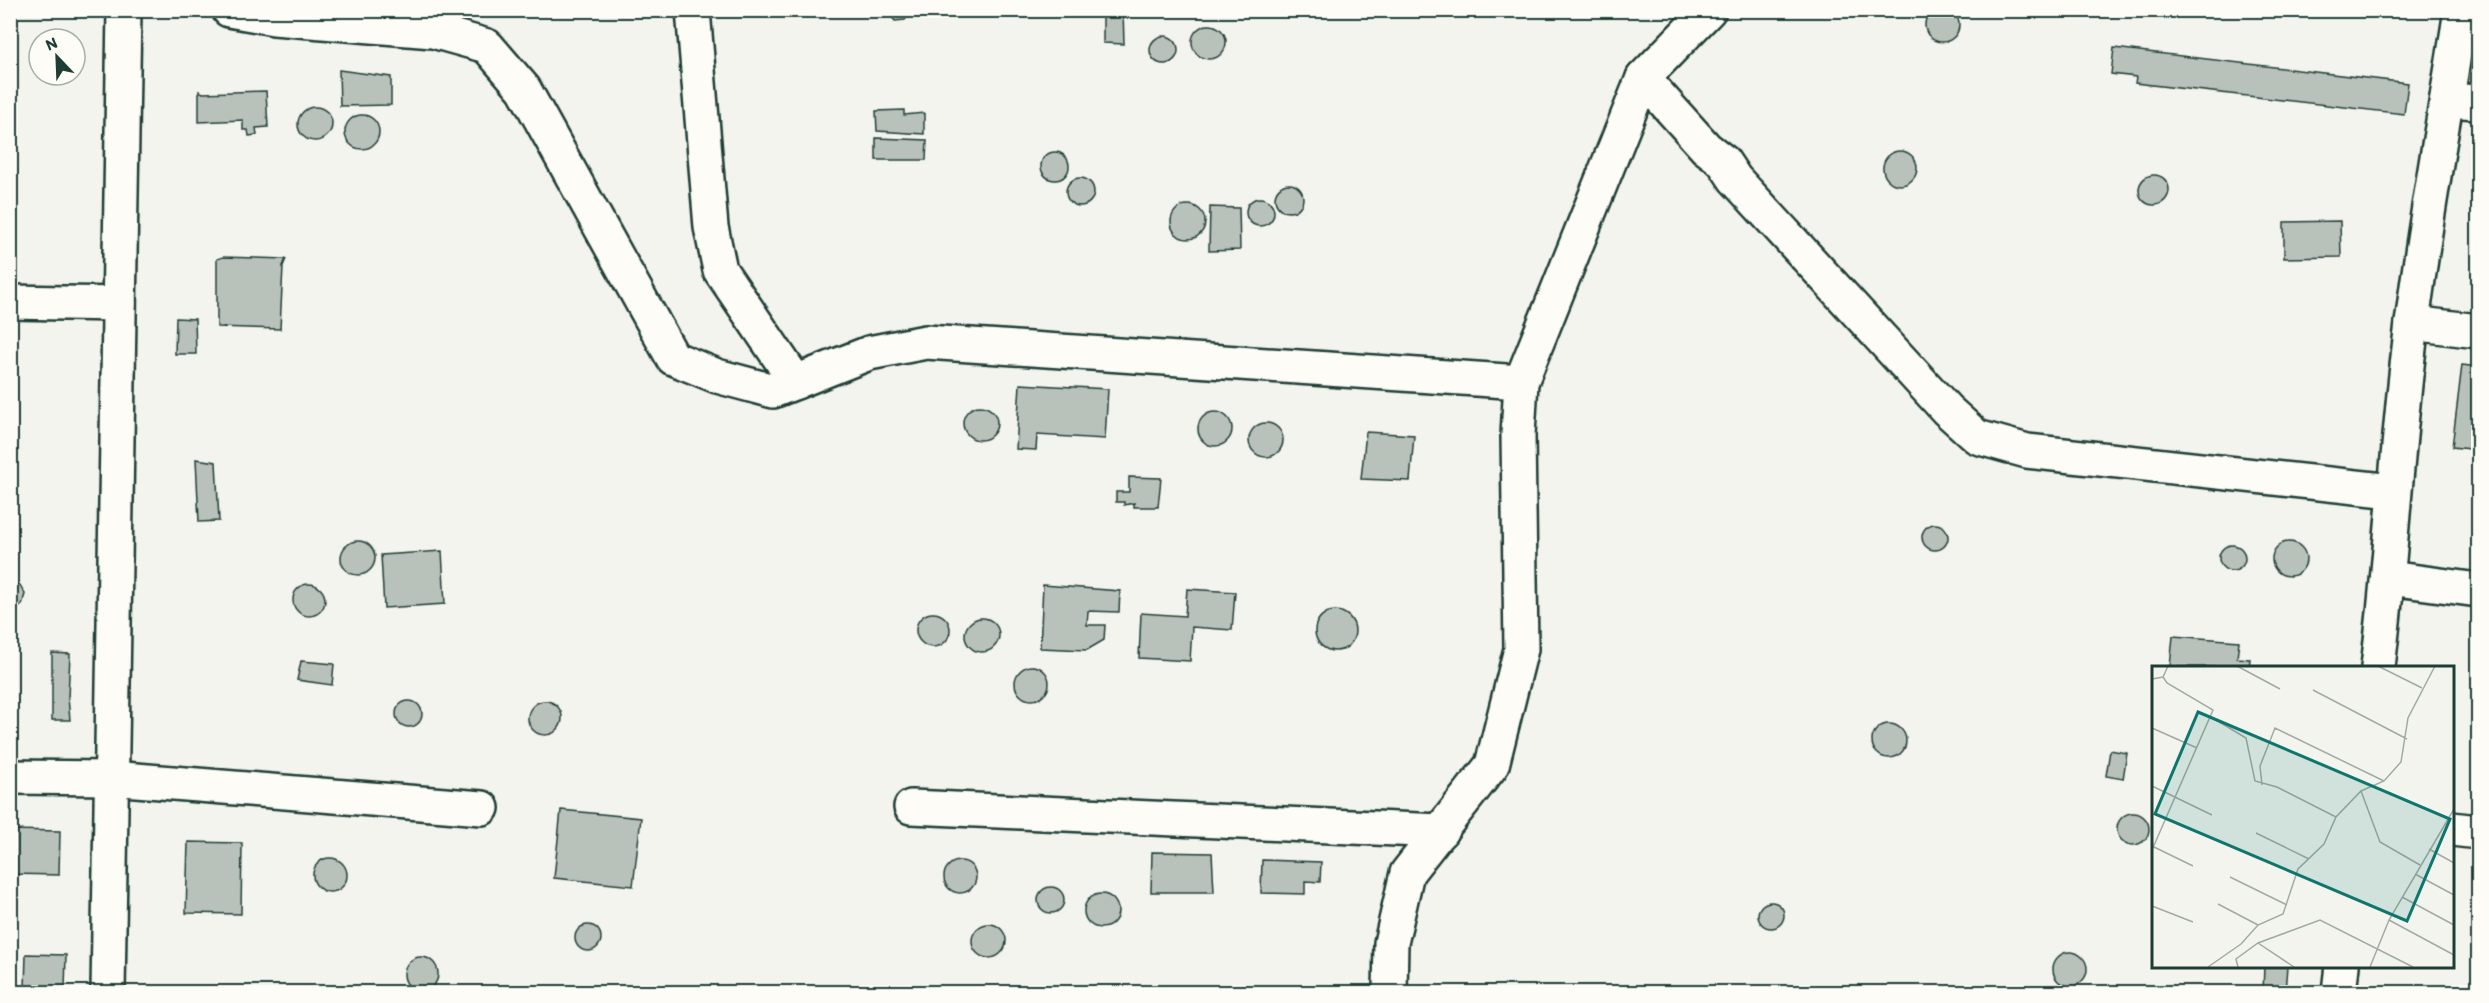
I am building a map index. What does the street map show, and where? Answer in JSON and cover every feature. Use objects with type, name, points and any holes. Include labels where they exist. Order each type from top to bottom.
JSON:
[{"type":"street","points":[[108,993],[124,10]]},
{"type":"street","points":[[229,10],[274,18],[433,32],[487,46],[524,89],[673,358],[717,376],[773,391],[869,353],[926,342],[1521,382]]},
{"type":"street","points":[[693,10],[711,227],[720,270],[796,382]]},
{"type":"street","points":[[1390,993],[1390,943],[1407,873],[1492,765],[1521,649],[1518,435],[1521,382],[1643,78],[1708,10]]},
{"type":"street","points":[[2378,666],[2389,578],[2393,491],[2412,323],[2463,101],[2461,10]]},
{"type":"street","points":[[1643,78],[1706,148],[1723,161],[1743,187],[1947,410],[1977,437],[2027,451],[2393,491]]},
{"type":"street","points":[[10,302],[119,304]]},
{"type":"street","points":[[2412,323],[2478,331]]},
{"type":"street","points":[[2389,578],[2478,590]]},
{"type":"street","points":[[10,777],[111,778],[482,808]]},
{"type":"street","points":[[911,807],[1441,831]]},
{"type":"street","points":[[2453,829],[2478,832]]},
{"type":"street","points":[[2339,993],[2342,967]]},
{"type":"building","points":[[1942,8],[1954,13],[1959,25],[1954,37],[1942,42],[1930,37],[1925,25],[1930,13]]},
{"type":"building","points":[[886,10],[912,10],[905,20],[895,21]]},
{"type":"building","points":[[1110,10],[1123,10],[1124,44],[1103,43],[1103,14],[1110,14]]},
{"type":"building","points":[[1209,25],[1221,30],[1226,42],[1221,54],[1209,59],[1197,54],[1192,42],[1197,30]]},
{"type":"building","points":[[1164,36],[1174,40],[1178,50],[1174,60],[1164,64],[1154,60],[1150,50],[1154,40]]},
{"type":"building","points":[[2114,48],[2408,83],[2404,114],[2135,83],[2136,77],[2111,74]]},
{"type":"building","points":[[339,70],[391,77],[391,105],[340,106]]},
{"type":"building","points":[[199,91],[203,93],[266,91],[268,127],[256,128],[257,135],[249,136],[248,130],[243,130],[243,120],[199,122]]},
{"type":"building","points":[[315,107],[327,112],[332,124],[327,136],[315,141],[303,136],[298,124],[303,112]]},
{"type":"building","points":[[904,110],[904,115],[924,113],[924,134],[877,131],[876,111]]},
{"type":"building","points":[[362,115],[374,120],[379,132],[374,144],[362,149],[350,144],[345,132],[350,120]]},
{"type":"building","points":[[876,138],[927,140],[926,160],[876,160]]},
{"type":"building","points":[[1900,151],[1912,156],[1917,168],[1912,180],[1900,185],[1888,180],[1883,168],[1888,156]]},
{"type":"building","points":[[1055,152],[1065,156],[1069,166],[1065,176],[1055,180],[1045,176],[1041,166],[1045,156]]},
{"type":"building","points":[[2154,175],[2165,179],[2169,190],[2165,201],[2154,205],[2143,201],[2139,190],[2143,179]]},
{"type":"building","points":[[1080,178],[1090,182],[1094,192],[1090,202],[1080,206],[1070,202],[1066,192],[1070,182]]},
{"type":"building","points":[[1289,184],[1299,188],[1303,198],[1299,208],[1289,212],[1279,208],[1275,198],[1279,188]]},
{"type":"building","points":[[1260,198],[1270,202],[1274,212],[1270,222],[1260,226],[1250,222],[1246,212],[1250,202]]},
{"type":"building","points":[[1188,205],[1200,210],[1205,222],[1200,234],[1188,239],[1176,234],[1171,222],[1176,210]]},
{"type":"building","points":[[1210,207],[1239,208],[1240,250],[1209,251]]},
{"type":"building","points":[[2340,221],[2341,257],[2284,258],[2284,222]]},
{"type":"building","points":[[223,257],[286,259],[283,266],[280,329],[217,327],[217,259]]},
{"type":"building","points":[[176,318],[195,319],[196,354],[175,354]]},
{"type":"building","points":[[2462,365],[2478,367],[2478,450],[2452,447]]},
{"type":"building","points":[[1020,384],[1108,389],[1105,439],[1037,435],[1036,450],[1016,449]]},
{"type":"building","points":[[980,406],[992,411],[997,423],[992,435],[980,440],[968,435],[963,423],[968,411]]},
{"type":"building","points":[[1215,412],[1227,417],[1232,429],[1227,441],[1215,446],[1203,441],[1198,429],[1203,417]]},
{"type":"building","points":[[1266,423],[1278,428],[1283,440],[1278,452],[1266,457],[1254,452],[1249,440],[1254,428]]},
{"type":"building","points":[[1366,432],[1414,435],[1410,481],[1361,479]]},
{"type":"building","points":[[196,459],[216,462],[219,521],[199,522]]},
{"type":"building","points":[[1129,477],[1161,478],[1158,507],[1134,507],[1134,503],[1124,505],[1124,502],[1116,502],[1116,492],[1129,492]]},
{"type":"building","points":[[1935,524],[1944,528],[1948,537],[1944,546],[1935,550],[1926,546],[1922,537],[1926,528]]},
{"type":"building","points":[[358,541],[370,546],[375,558],[370,570],[358,575],[346,570],[341,558],[346,546]]},
{"type":"building","points":[[2289,542],[2301,547],[2306,559],[2301,571],[2289,576],[2277,571],[2272,559],[2277,547]]},
{"type":"building","points":[[2232,545],[2241,549],[2245,558],[2241,567],[2232,571],[2223,567],[2219,558],[2223,549]]},
{"type":"building","points":[[442,551],[445,604],[384,608],[381,555]]},
{"type":"building","points":[[10,580],[20,585],[25,594],[22,605],[10,613]]},
{"type":"building","points":[[309,584],[321,588],[325,600],[321,612],[309,616],[297,612],[293,600],[297,588]]},
{"type":"building","points":[[1043,585],[1120,591],[1119,612],[1088,611],[1087,625],[1105,625],[1104,640],[1087,650],[1040,648]]},
{"type":"building","points":[[1187,589],[1235,592],[1232,630],[1192,627],[1190,661],[1139,658],[1141,613],[1185,616]]},
{"type":"building","points":[[1335,611],[1349,617],[1355,631],[1349,645],[1335,651],[1321,645],[1315,631],[1321,617]]},
{"type":"building","points":[[933,613],[945,618],[950,630],[945,642],[933,647],[921,642],[916,630],[921,618]]},
{"type":"building","points":[[982,618],[994,623],[999,635],[994,647],[982,652],[970,647],[965,635],[970,623]]},
{"type":"building","points":[[2173,636],[2239,641],[2237,658],[2250,659],[2249,666],[2170,666]]},
{"type":"building","points":[[52,653],[70,654],[68,698],[70,720],[52,720]]},
{"type":"building","points":[[301,661],[334,664],[332,685],[297,680]]},
{"type":"building","points":[[1032,666],[1044,671],[1049,683],[1044,695],[1032,700],[1020,695],[1015,683],[1020,671]]},
{"type":"building","points":[[409,701],[418,705],[422,714],[418,723],[409,727],[400,723],[396,714],[400,705]]},
{"type":"building","points":[[545,701],[557,706],[562,718],[557,730],[545,735],[533,730],[528,718],[533,706]]},
{"type":"building","points":[[1889,724],[1901,729],[1906,741],[1901,753],[1889,758],[1877,753],[1872,741],[1877,729]]},
{"type":"building","points":[[2110,750],[2127,753],[2123,779],[2106,776]]},
{"type":"building","points":[[561,810],[641,818],[633,886],[554,878]]},
{"type":"building","points":[[2133,813],[2145,817],[2149,829],[2145,841],[2133,845],[2121,841],[2117,829],[2121,817]]},
{"type":"building","points":[[10,830],[60,831],[59,875],[10,874]]},
{"type":"building","points":[[188,842],[242,843],[241,914],[186,913]]},
{"type":"building","points":[[1152,852],[1212,853],[1214,892],[1151,892]]},
{"type":"building","points":[[330,858],[342,863],[347,875],[342,887],[330,892],[318,887],[313,875],[318,863]]},
{"type":"building","points":[[1262,860],[1321,862],[1320,882],[1305,881],[1305,894],[1261,893]]},
{"type":"building","points":[[960,861],[972,865],[976,877],[972,889],[960,893],[948,889],[944,877],[948,865]]},
{"type":"building","points":[[1051,887],[1060,891],[1064,900],[1060,909],[1051,913],[1042,909],[1038,900],[1042,891]]},
{"type":"building","points":[[1101,894],[1113,899],[1118,911],[1113,923],[1101,928],[1089,923],[1084,911],[1089,899]]},
{"type":"building","points":[[1771,902],[1780,906],[1784,915],[1780,924],[1771,928],[1762,924],[1758,915],[1762,906]]},
{"type":"building","points":[[989,924],[1001,929],[1006,941],[1001,953],[989,958],[977,953],[972,941],[977,929]]},
{"type":"building","points":[[588,925],[597,929],[601,938],[597,947],[588,951],[579,947],[575,938],[579,929]]},
{"type":"building","points":[[2070,952],[2082,957],[2087,969],[2082,981],[2070,986],[2058,981],[2053,969],[2058,957]]},
{"type":"building","points":[[26,954],[66,955],[65,989],[25,989]]},
{"type":"building","points":[[421,957],[433,962],[438,974],[433,986],[421,991],[409,986],[404,974],[409,962]]},
{"type":"building","points":[[2264,967],[2287,967],[2285,992],[2263,992]]}]
